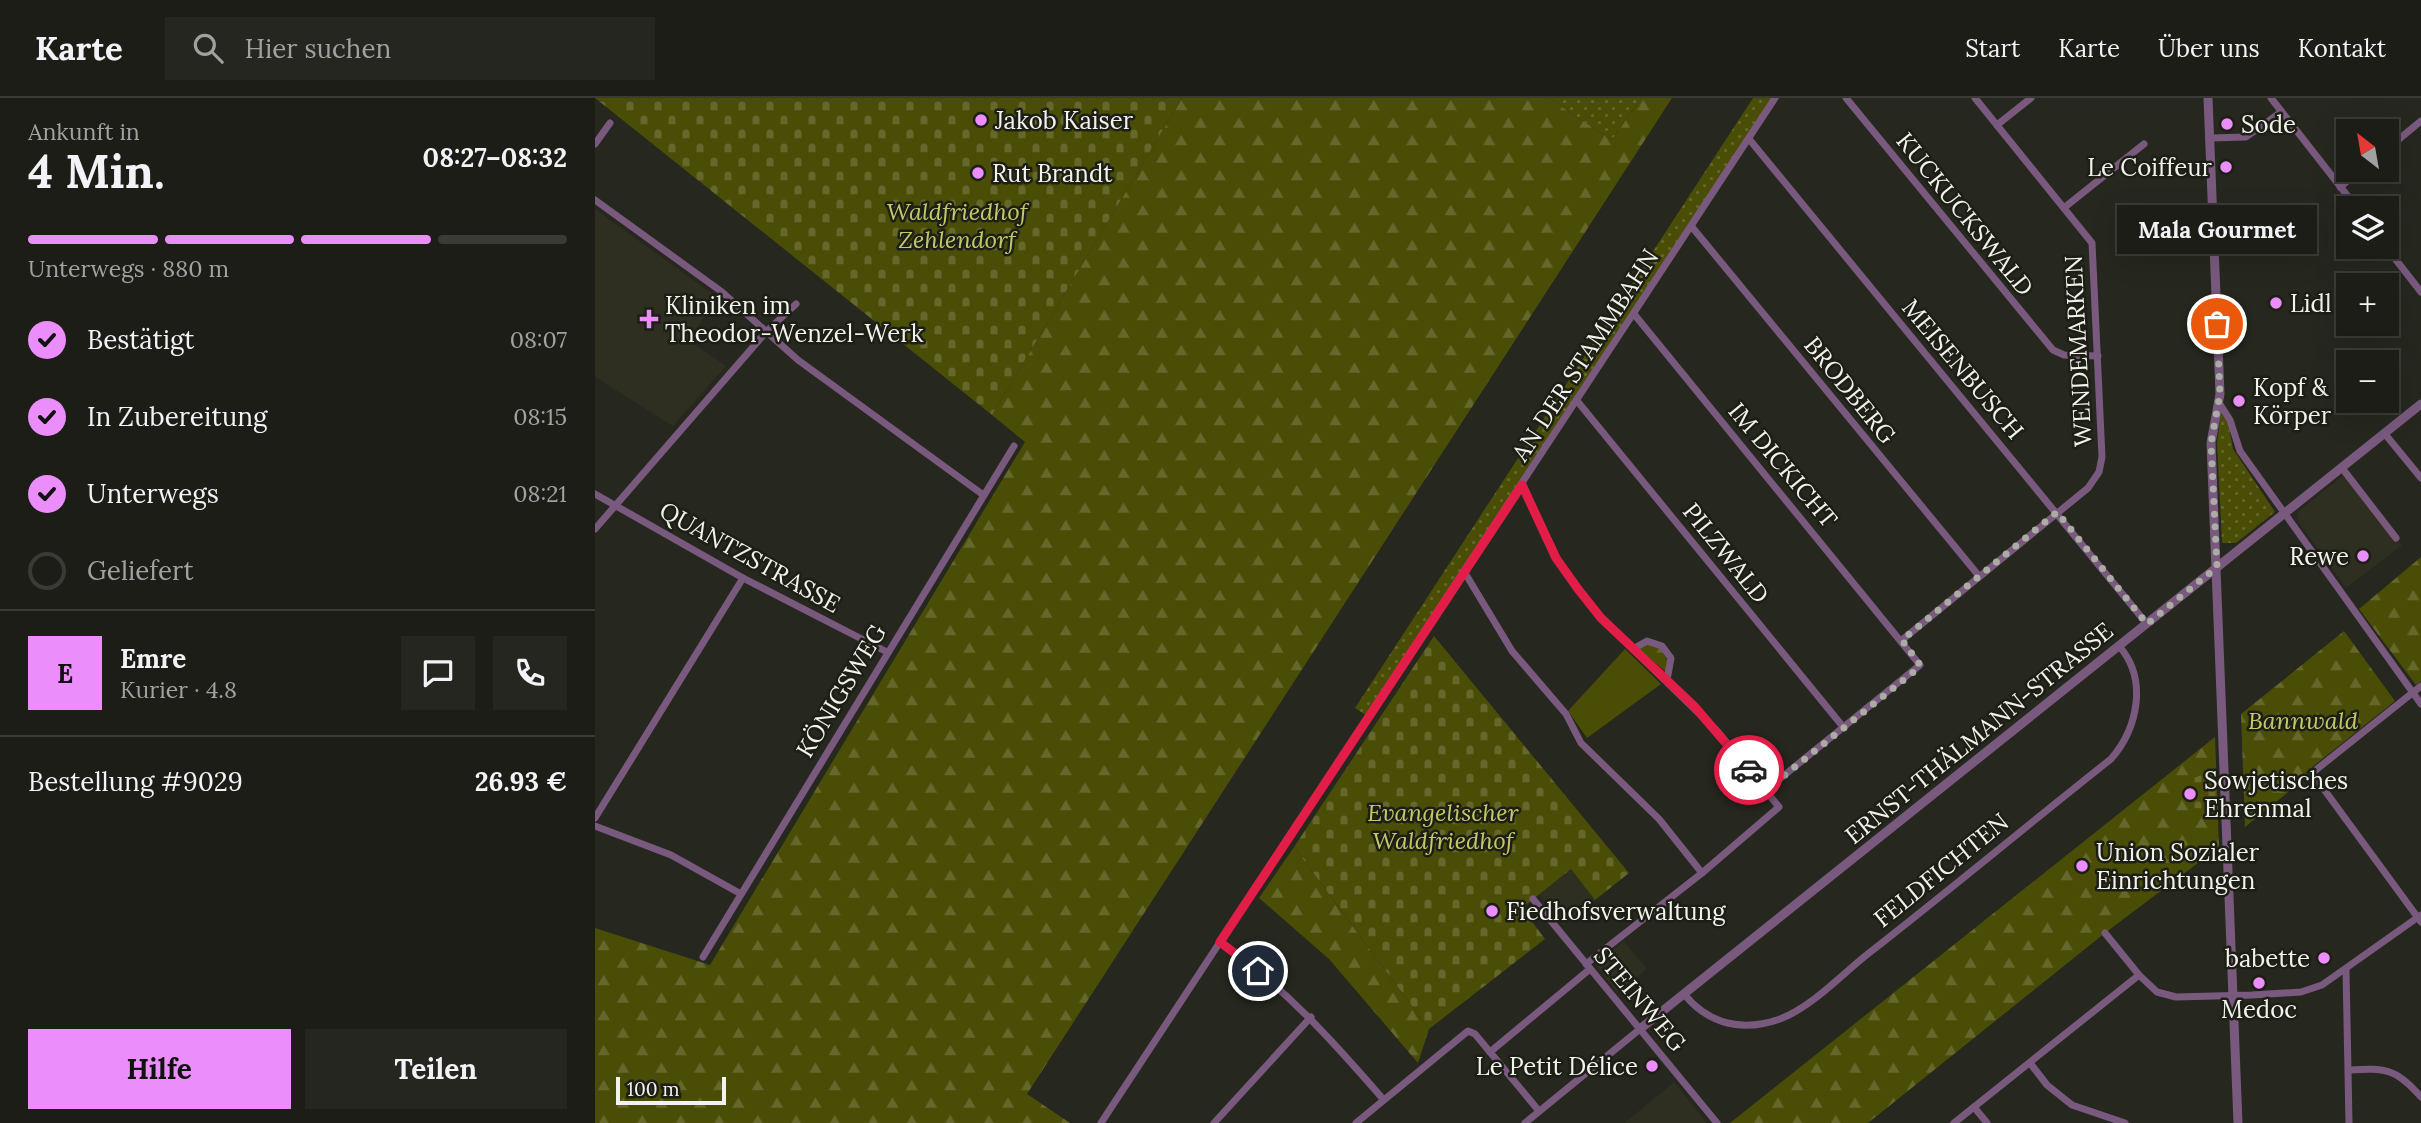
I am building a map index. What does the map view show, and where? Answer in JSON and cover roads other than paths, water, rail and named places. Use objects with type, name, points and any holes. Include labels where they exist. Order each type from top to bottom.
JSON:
[{"type":"street","name":"AN DER STAMMBAHN","points":[[1101,1123],[1578,402],[1775,98]]},
{"type":"street","name":"KUCKUCKSWALD","points":[[1846,98],[2053,350],[2064,355],[2098,356]]},
{"type":"street","name":"WENDEMARKEN","points":[[1902,640],[2088,488],[2099,472],[2102,457],[2094,249],[2065,207],[1975,98]]},
{"type":"street","points":[[1997,125],[2031,98]]},
{"type":"street","points":[[2208,98],[2219,398],[2211,443],[2226,799],[2230,833],[2228,861],[2238,1123]]},
{"type":"street","points":[[2271,98],[2347,196]]},
{"type":"street","points":[[2210,138],[2246,137],[2281,112]]},
{"type":"street","points":[[2399,139],[2421,121]]},
{"type":"street","points":[[595,144],[610,123]]},
{"type":"street","name":"MEISENBUSCH","points":[[1749,139],[2147,624]]},
{"type":"street","points":[[2065,207],[2144,144]]},
{"type":"street","points":[[2340,187],[2346,182]]},
{"type":"street","points":[[595,201],[722,292],[798,360],[982,494]]},
{"type":"street","name":"BRODBERG","points":[[1692,227],[1979,576]]},
{"type":"street","points":[[2395,259],[2421,292]]},
{"type":"street","points":[[595,530],[767,331],[796,304]]},
{"type":"street","name":"IM DICKICHT","points":[[1634,314],[1902,640]]},
{"type":"street","points":[[2219,398],[2240,451],[2421,704]]},
{"type":"street","name":"PILZWALD","points":[[1578,402],[1844,728]]},
{"type":"street","name":"ERNST-THÄLMANN-STRASSE","points":[[1640,1029],[2421,404]]},
{"type":"street","points":[[2385,433],[2421,478]]},
{"type":"street","name":"KÖNIGSWEG","points":[[703,957],[982,494],[1014,446]]},
{"type":"street","points":[[2342,468],[2396,538]]},
{"type":"street","points":[[1490,1052],[1588,966],[1778,810],[1776,802],[1719,733],[1601,618],[1571,579],[1539,524],[1522,485]]},
{"type":"street","name":"QUANTZSTRASSE","points":[[595,494],[743,578],[887,652]]},
{"type":"street","points":[[1465,573],[1512,651],[1566,714],[1581,743],[1659,819],[1702,873]]},
{"type":"street","points":[[595,818],[743,578]]},
{"type":"street","points":[[1766,790],[1920,665],[1902,640]]},
{"type":"street","points":[[1633,649],[1647,641],[1662,646],[1671,658],[1667,680]]},
{"type":"street","name":"FELDFICHTEN","points":[[1684,995],[1703,1014],[1719,1022],[1739,1026],[1761,1024],[1795,1012],[1882,943],[2111,759],[2121,747],[2133,721],[2137,694],[2130,662],[2119,646]]},
{"type":"street","points":[[2105,933],[2152,989],[2166,995],[2234,996],[2312,989],[2346,970],[2420,918],[2312,773],[2421,686]]},
{"type":"street","points":[[595,826],[671,855],[741,894]]},
{"type":"street","name":"STEINWEG","points":[[1533,899],[1717,1123]]},
{"type":"street","points":[[1220,942],[1277,985],[1311,1017],[1383,1098]]},
{"type":"street","points":[[2346,970],[2349,1123]]},
{"type":"street","points":[[1954,1123],[2139,975]]},
{"type":"street","points":[[1214,1123],[1311,1017]]},
{"type":"street","points":[[1525,1123],[1640,1029]]},
{"type":"street","points":[[1356,1123],[1464,1032],[1475,1034],[1539,1111]]},
{"type":"street","points":[[2030,1063],[2047,1085],[2071,1105],[2098,1116],[2124,1121]]},
{"type":"street","points":[[2349,1070],[2393,1071],[2406,1079],[2421,1097]]},
{"type":"street","points":[[1974,1107],[1987,1123]]},
{"type":"place","name":"Jakob Kaiser","points":[[981,120]]},
{"type":"place","name":"Sode","points":[[2227,124]]},
{"type":"place","name":"Le Coiffeur","points":[[2226,167]]},
{"type":"place","name":"Rut Brandt","points":[[978,173]]},
{"type":"place","name":"Lidl","points":[[2276,303]]},
{"type":"place","name":"Kliniken im Theodor-Wenzel-Werk","points":[[649,319]]},
{"type":"place","name":"Mala Gourmet","points":[[2217,324]]},
{"type":"place","name":"Kopf & Körper","points":[[2239,401]]},
{"type":"place","name":"Rewe","points":[[2363,556]]},
{"type":"place","name":"Sowjetisches Ehrenmal","points":[[2190,794]]},
{"type":"place","name":"Union Sozialer Einrichtungen","points":[[2082,866]]},
{"type":"place","name":"Fiedhofsverwaltung","points":[[1492,911]]},
{"type":"place","name":"babette","points":[[2324,958]]},
{"type":"place","name":"Medoc","points":[[2259,983]]},
{"type":"place","name":"Le Petit Délice","points":[[1652,1066]]},
{"type":"park label","name":"Waldfriedhof Zehlendorf","points":[[957,225]]},
{"type":"park label","name":"Bannwald","points":[[2303,720]]},
{"type":"park label","name":"Evangelischer Waldfriedhof","points":[[1443,826]]}]
